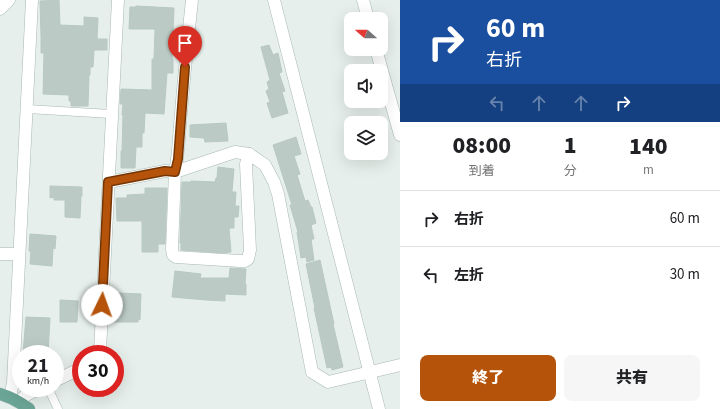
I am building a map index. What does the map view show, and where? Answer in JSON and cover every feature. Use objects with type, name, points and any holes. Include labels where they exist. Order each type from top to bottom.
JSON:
[{"type":"street","points":[[0,9],[9,0]]},
{"type":"street","points":[[14,401],[13,383],[32,0]]},
{"type":"street","points":[[100,345],[118,0]]},
{"type":"street","points":[[192,0],[186,51],[178,159],[175,172],[173,255],[179,258],[245,261],[248,259],[250,250],[246,164],[249,154]]},
{"type":"street","points":[[274,0],[379,409]]},
{"type":"street","points":[[363,0],[366,12]]},
{"type":"street","points":[[378,56],[400,132]]},
{"type":"street","points":[[108,182],[165,171],[175,172],[235,152],[249,154],[265,165],[274,182],[278,194],[312,372],[328,382],[400,365]]},
{"type":"street","points":[[0,254],[19,254]]},
{"type":"lane","points":[[27,109],[111,114]]},
{"type":"lane","points":[[52,397],[58,409]]},
{"type":"building","points":[[59,0],[60,25],[84,26],[84,17],[98,18],[97,39],[107,39],[107,50],[94,50],[93,67],[90,67],[89,75],[88,106],[71,106],[69,95],[43,94],[44,53],[41,53],[40,1]]},
{"type":"building","points":[[130,7],[174,8],[172,59],[173,73],[167,73],[164,114],[145,113],[144,133],[142,133],[142,147],[136,147],[135,168],[121,168],[123,104],[120,104],[121,89],[152,90],[152,59],[154,59],[155,29],[129,29]]},
{"type":"building","points":[[269,45],[273,55],[278,53],[282,72],[279,73],[285,91],[282,92],[288,113],[272,118],[267,103],[270,102],[266,91],[269,89],[267,82],[270,80],[261,47]]},
{"type":"building","points":[[226,123],[228,141],[205,142],[204,138],[190,137],[190,125]]},
{"type":"building","points":[[296,137],[301,154],[294,156],[300,174],[297,175],[305,201],[308,200],[312,207],[316,223],[311,225],[314,239],[311,239],[314,260],[307,262],[306,257],[301,258],[298,232],[290,205],[292,205],[273,145]]},
{"type":"building","points":[[218,167],[234,169],[232,192],[236,192],[235,206],[239,206],[238,217],[234,217],[234,228],[229,228],[231,252],[224,253],[181,250],[182,182],[215,182]]},
{"type":"building","points":[[50,186],[82,187],[80,218],[65,217],[65,200],[54,200],[54,197],[50,198]]},
{"type":"building","points":[[145,188],[167,188],[165,244],[158,244],[158,252],[142,252],[142,221],[117,221],[116,198],[127,198],[127,195],[145,194]]},
{"type":"building","points":[[30,234],[56,236],[55,249],[53,248],[52,266],[30,264]]},
{"type":"building","points":[[320,260],[343,367],[332,370],[331,367],[327,368],[306,264]]},
{"type":"building","points":[[230,268],[246,269],[246,295],[225,294],[225,301],[172,297],[175,271],[201,274],[200,278],[229,278]]},
{"type":"building","points":[[119,293],[141,294],[140,320],[138,319],[138,322],[110,322],[111,308],[119,308]]},
{"type":"building","points":[[60,300],[78,301],[77,322],[60,322]]},
{"type":"building","points":[[26,317],[50,318],[48,345],[24,345]]},
{"type":"route","points":[[102,305],[108,182],[165,171],[175,172],[178,159],[185,67]]}]
